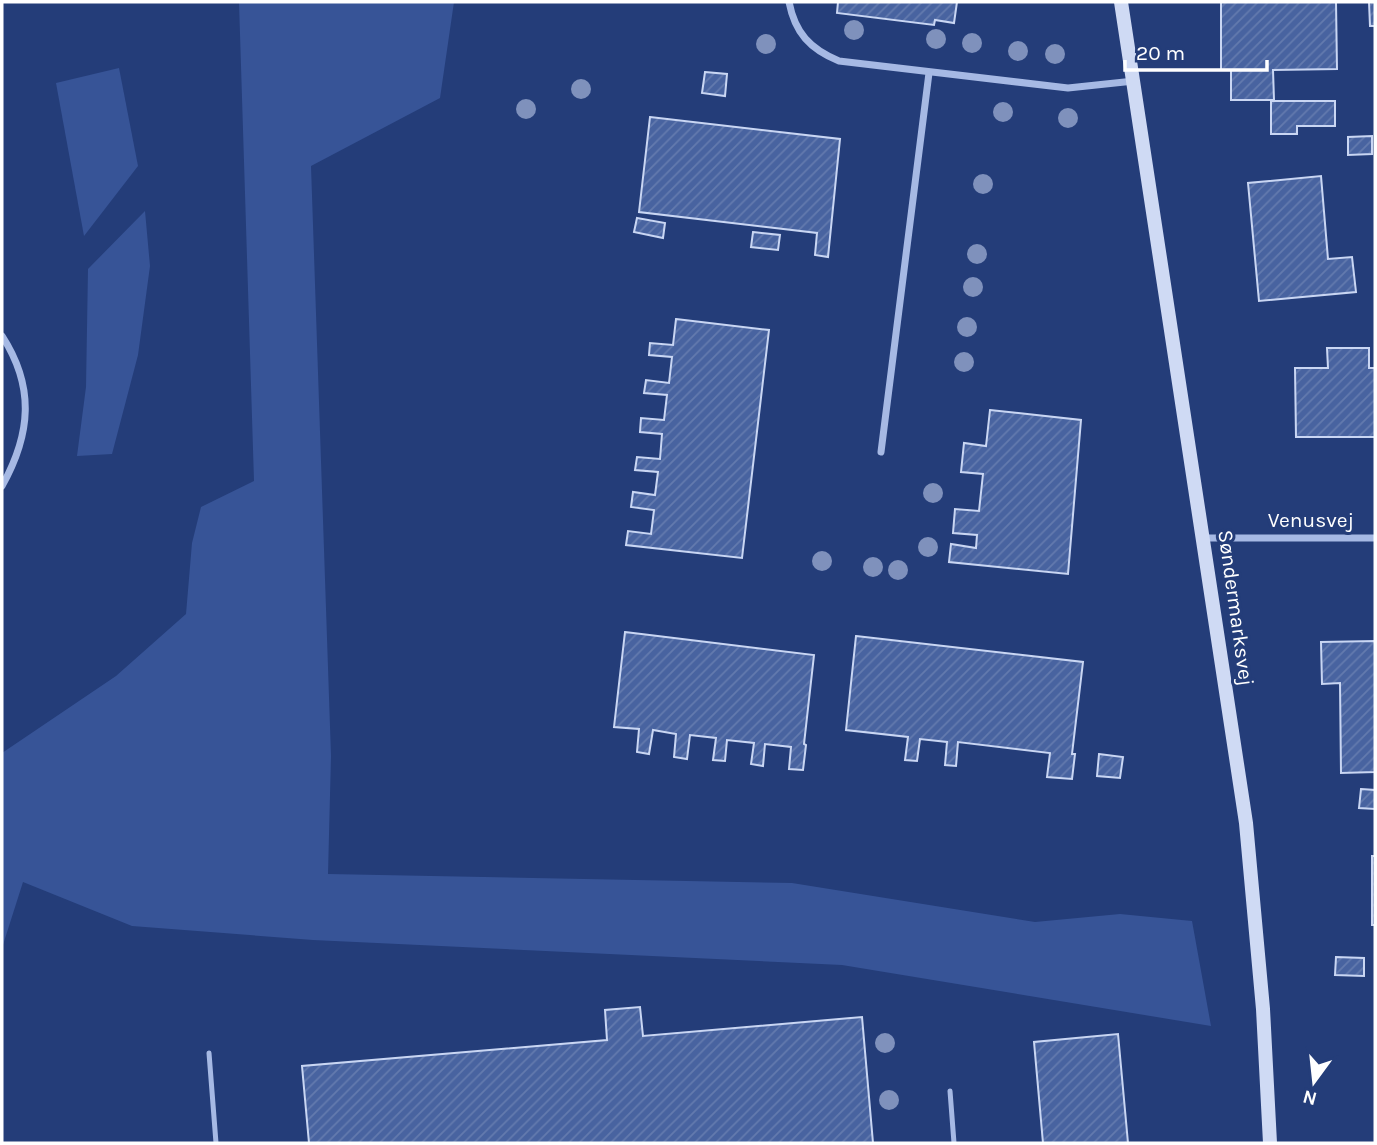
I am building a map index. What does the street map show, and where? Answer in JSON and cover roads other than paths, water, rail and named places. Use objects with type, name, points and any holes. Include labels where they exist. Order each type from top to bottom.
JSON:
[{"type":"street","points":[[789,2],[792,17],[803,37],[819,53],[839,61],[1068,88],[1134,81]]},
{"type":"street","name":"Søndermarksvej","points":[[1121,2],[1246,823],[1263,1009],[1270,1143]]},
{"type":"street","points":[[881,452],[929,73]]},
{"type":"street","points":[[2,336],[16,357],[23,382],[26,411],[21,443],[2,486]]},
{"type":"street","name":"Venusvej","points":[[1204,538],[1375,538]]},
{"type":"lane","points":[[209,1053],[216,1143]]},
{"type":"lane","points":[[950,1091],[954,1143]]}]
